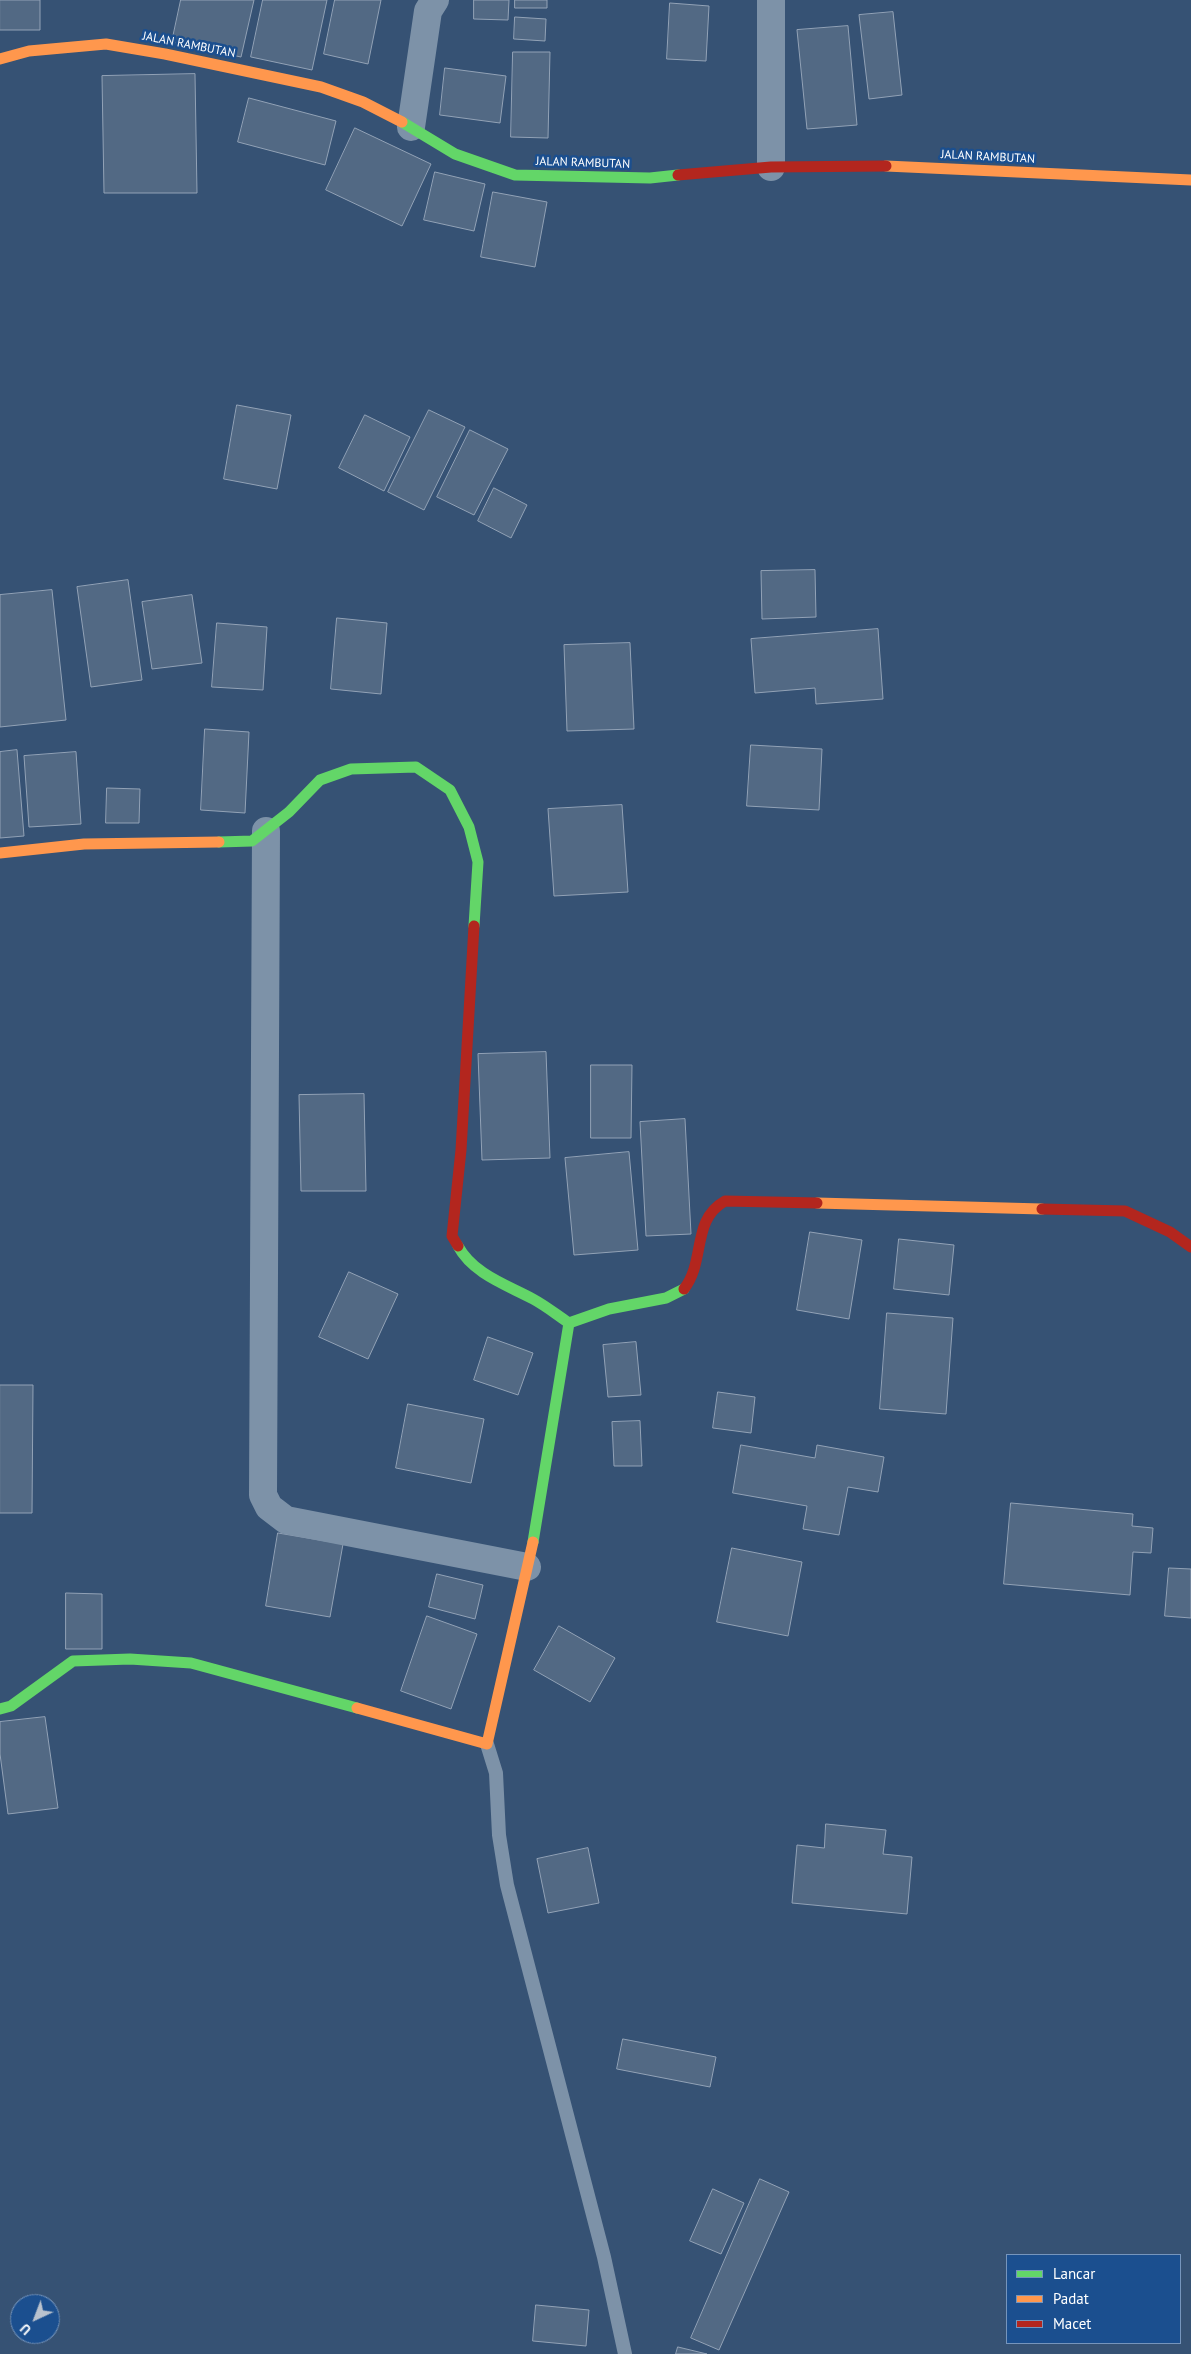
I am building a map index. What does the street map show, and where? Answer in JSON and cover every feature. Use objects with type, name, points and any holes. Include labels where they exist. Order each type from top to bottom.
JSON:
[{"type":"street","points":[[411,126],[428,11],[434,0]]},
{"type":"street","points":[[770,167],[772,0]]},
{"type":"street","name":"JALAN RAMBUTAN","points":[[0,59],[29,51],[106,44],[165,54],[321,88],[362,102],[411,126],[455,154],[515,175],[650,178],[770,167],[866,165],[1191,180]]},
{"type":"street","points":[[0,853],[84,844],[252,841],[289,812],[320,780],[351,769],[416,767],[450,790],[469,827],[478,862],[461,1150],[452,1236],[462,1254],[492,1279],[535,1300],[568,1323]]},
{"type":"street","points":[[266,831],[263,1495],[269,1507],[286,1520],[527,1567]]},
{"type":"street","points":[[568,1323],[610,1309],[668,1298],[682,1291],[691,1281],[707,1216],[712,1208],[725,1201],[1125,1211],[1170,1232],[1191,1247]]},
{"type":"street","points":[[0,1709],[11,1706],[73,1661],[130,1659],[165,1661],[191,1663],[487,1744],[536,1525],[568,1323]]},
{"type":"lane","points":[[487,1744],[496,1773],[499,1835],[507,1884],[604,2257],[625,2354]]},
{"type":"building","points":[[0,0],[40,0],[40,30],[0,30]]},
{"type":"building","points":[[181,0],[254,0],[241,57],[172,42]]},
{"type":"building","points":[[263,0],[327,0],[312,70],[251,57]]},
{"type":"building","points":[[335,0],[381,0],[368,64],[324,54]]},
{"type":"building","points":[[474,0],[509,0],[508,20],[474,19]]},
{"type":"building","points":[[515,0],[547,0],[547,8],[515,8]]},
{"type":"building","points":[[670,3],[709,6],[706,61],[667,59]]},
{"type":"building","points":[[893,12],[902,95],[869,99],[859,15]]},
{"type":"building","points":[[515,17],[546,19],[545,41],[514,39]]},
{"type":"building","points":[[848,26],[857,125],[807,129],[797,30]]},
{"type":"building","points":[[513,52],[550,52],[548,138],[511,137]]},
{"type":"building","points":[[445,68],[506,76],[500,123],[440,115]]},
{"type":"building","points":[[195,74],[197,193],[104,193],[102,76]]},
{"type":"building","points":[[249,98],[336,121],[325,165],[238,142]]},
{"type":"building","points":[[355,128],[431,164],[402,226],[326,190]]},
{"type":"building","points":[[435,172],[485,184],[474,231],[424,220]]},
{"type":"building","points":[[493,192],[547,202],[535,267],[481,257]]},
{"type":"building","points":[[237,405],[291,415],[277,489],[224,479]]},
{"type":"building","points":[[429,410],[465,427],[424,510],[388,492]]},
{"type":"building","points":[[365,415],[410,437],[384,491],[339,468]]},
{"type":"building","points":[[470,430],[508,449],[474,515],[437,497]]},
{"type":"building","points":[[494,488],[527,505],[511,538],[478,521]]},
{"type":"building","points":[[815,570],[816,617],[762,619],[761,571]]},
{"type":"building","points":[[128,580],[142,680],[91,687],[77,587]]},
{"type":"building","points":[[52,590],[66,720],[0,727],[0,595]]},
{"type":"building","points":[[192,595],[202,663],[152,669],[142,602]]},
{"type":"building","points":[[337,618],[387,623],[381,694],[331,689]]},
{"type":"building","points":[[217,623],[267,627],[263,690],[212,687]]},
{"type":"building","points":[[878,629],[883,699],[816,704],[815,688],[755,693],[751,639]]},
{"type":"building","points":[[630,643],[634,729],[567,731],[564,645]]},
{"type":"building","points":[[205,729],[249,732],[245,813],[201,810]]},
{"type":"building","points":[[751,745],[822,749],[819,810],[747,806]]},
{"type":"building","points":[[17,750],[24,836],[0,838],[0,752]]},
{"type":"building","points":[[76,752],[81,824],[29,827],[24,756]]},
{"type":"building","points":[[107,788],[140,789],[139,823],[106,823]]},
{"type":"building","points":[[622,805],[628,892],[554,896],[548,809]]},
{"type":"building","points":[[546,1052],[550,1158],[482,1160],[478,1054]]},
{"type":"building","points":[[591,1065],[632,1065],[631,1138],[591,1138]]},
{"type":"building","points":[[364,1094],[366,1191],[301,1191],[299,1095]]},
{"type":"building","points":[[685,1119],[691,1234],[646,1236],[640,1122]]},
{"type":"building","points":[[629,1152],[638,1250],[574,1255],[565,1158]]},
{"type":"building","points":[[810,1232],[862,1240],[849,1319],[797,1310]]},
{"type":"building","points":[[899,1239],[954,1245],[949,1295],[894,1289]]},
{"type":"building","points":[[349,1272],[398,1294],[368,1359],[319,1337]]},
{"type":"building","points":[[887,1313],[953,1318],[946,1414],[880,1409]]},
{"type":"building","points":[[488,1337],[533,1353],[518,1395],[474,1380]]},
{"type":"building","points":[[636,1342],[641,1395],[608,1397],[603,1345]]},
{"type":"building","points":[[0,1385],[33,1385],[32,1513],[0,1513]]},
{"type":"building","points":[[718,1392],[755,1397],[751,1433],[713,1428]]},
{"type":"building","points":[[408,1404],[484,1419],[471,1483],[396,1468]]},
{"type":"building","points":[[640,1421],[642,1466],[614,1466],[612,1422]]},
{"type":"building","points":[[741,1445],[815,1458],[817,1445],[884,1457],[878,1492],[848,1487],[839,1535],[803,1529],[807,1506],[733,1493]]},
{"type":"building","points":[[1011,1503],[1133,1514],[1132,1526],[1153,1528],[1151,1553],[1133,1552],[1130,1595],[1004,1584]]},
{"type":"building","points":[[278,1533],[343,1544],[330,1617],[266,1606]]},
{"type":"building","points":[[732,1548],[802,1562],[788,1636],[717,1622]]},
{"type":"building","points":[[1169,1568],[1191,1569],[1191,1618],[1165,1616]]},
{"type":"building","points":[[437,1574],[483,1585],[475,1619],[429,1607]]},
{"type":"building","points":[[66,1593],[102,1594],[102,1649],[66,1649]]},
{"type":"building","points":[[427,1616],[477,1634],[451,1709],[401,1691]]},
{"type":"building","points":[[559,1626],[615,1658],[590,1702],[534,1670]]},
{"type":"building","points":[[45,1717],[58,1808],[8,1814],[0,1754],[0,1722]]},
{"type":"building","points":[[826,1824],[886,1830],[883,1854],[912,1857],[907,1914],[792,1903],[797,1845],[824,1848]]},
{"type":"building","points":[[588,1848],[599,1903],[548,1913],[537,1859]]},
{"type":"building","points":[[623,2039],[716,2057],[710,2087],[617,2069]]},
{"type":"building","points":[[760,2179],[789,2192],[719,2350],[691,2338]]},
{"type":"building","points":[[713,2189],[744,2203],[721,2254],[690,2241]]},
{"type":"building","points":[[536,2305],[589,2310],[586,2346],[533,2341]]},
{"type":"building","points":[[678,2347],[707,2354],[676,2354]]},
{"type":"traffic: fast","points":[[402,122],[455,154],[515,175],[650,178],[678,175]]},
{"type":"traffic: fast","points":[[219,842],[252,841],[289,812],[320,780],[351,769],[416,767],[450,790],[469,827],[478,862],[474,926]]},
{"type":"traffic: fast","points":[[458,1246],[472,1264],[491,1278],[538,1302],[569,1323]]},
{"type":"traffic: fast","points":[[533,1542],[569,1323],[609,1309],[666,1298],[684,1289]]},
{"type":"traffic: fast","points":[[0,1709],[11,1706],[73,1661],[130,1659],[191,1663],[357,1708]]},
{"type":"traffic: slow","points":[[0,59],[29,51],[106,44],[165,54],[321,87],[363,102],[402,122]]},
{"type":"traffic: slow","points":[[886,166],[1191,180]]},
{"type":"traffic: slow","points":[[0,853],[84,844],[219,842]]},
{"type":"traffic: slow","points":[[817,1203],[1042,1209]]},
{"type":"traffic: slow","points":[[357,1708],[487,1744],[533,1542]]},
{"type":"traffic: jam","points":[[678,175],[771,167],[886,166]]},
{"type":"traffic: jam","points":[[458,1246],[452,1236],[461,1150],[474,926]]},
{"type":"traffic: jam","points":[[684,1289],[691,1278],[695,1266],[707,1219],[714,1209],[725,1201],[817,1203]]},
{"type":"traffic: jam","points":[[1042,1209],[1125,1211],[1170,1232],[1191,1247]]}]
